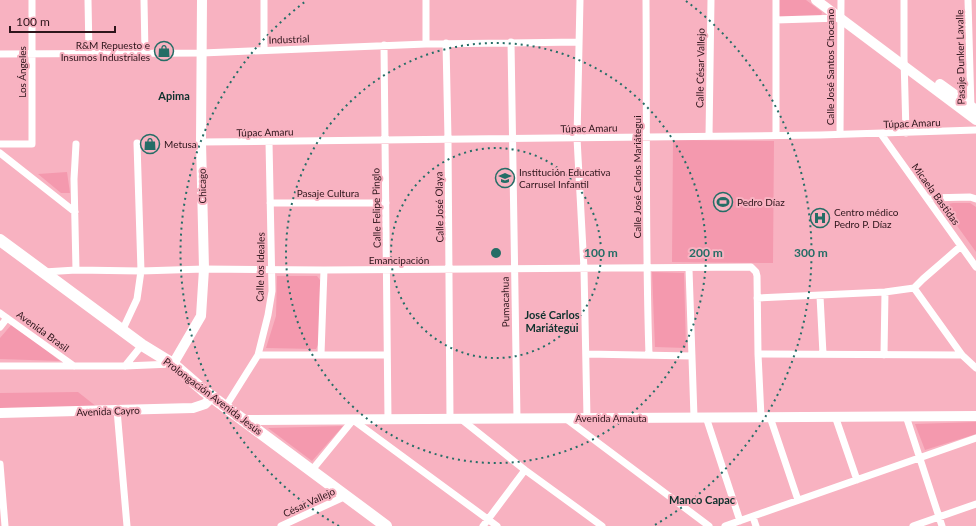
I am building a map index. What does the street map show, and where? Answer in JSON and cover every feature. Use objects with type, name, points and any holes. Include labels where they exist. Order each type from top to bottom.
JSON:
[{"type":"main road","name":"Prolongación Avenida Jesús","points":[[0,241],[142,345],[174,364],[226,406],[386,526]]},
{"type":"street","name":"Los Ángeles","points":[[0,144],[32,144],[32,0]]},
{"type":"street","points":[[88,0],[89,53]]},
{"type":"street","points":[[144,0],[145,53]]},
{"type":"street","name":"Chicago","points":[[174,364],[201,316],[204,269],[201,142],[202,0]]},
{"type":"street","points":[[264,0],[264,49]]},
{"type":"street","points":[[426,0],[426,44]]},
{"type":"street","points":[[580,0],[577,138],[584,269],[587,418]]},
{"type":"street","name":"Calle José Carlos Mariátegui","points":[[646,0],[648,137],[646,269],[649,355]]},
{"type":"street","name":"Calle César Vallejo","points":[[709,136],[711,0]]},
{"type":"street","points":[[776,0],[776,135]]},
{"type":"street","points":[[816,0],[841,10]]},
{"type":"street","points":[[827,0],[904,62],[973,113]]},
{"type":"street","points":[[904,0],[906,133]]},
{"type":"street","name":"Pasaje Dunker Lavalle","points":[[968,0],[973,113]]},
{"type":"street","points":[[776,20],[841,10]]},
{"type":"street","name":"Calle José Santos Chocano","points":[[840,134],[841,10]]},
{"type":"street","name":"Pumacahua","points":[[511,42],[517,418]]},
{"type":"street","name":"Industrial","points":[[0,54],[202,53],[264,49],[446,43],[579,42]]},
{"type":"street","name":"Calle José Olaya","points":[[446,43],[450,270],[450,419]]},
{"type":"street","name":"Calle Felipe Pinglo","points":[[384,45],[388,419]]},
{"type":"street","name":"Túpac Amaru","points":[[201,142],[881,134],[976,130]]},
{"type":"street","name":"Micaela Bastidas","points":[[881,134],[976,266]]},
{"type":"street","name":"Calle los Ideales","points":[[226,406],[258,355],[268,315],[272,291],[269,142]]},
{"type":"street","points":[[122,329],[137,299],[141,271],[137,143]]},
{"type":"street","points":[[76,144],[74,179],[76,270]]},
{"type":"street","points":[[0,153],[75,212]]},
{"type":"street","points":[[927,198],[976,199]]},
{"type":"street","name":"Pasaje Cultura","points":[[270,203],[386,203]]},
{"type":"street","points":[[798,500],[765,417],[758,354],[757,298],[885,292],[914,288],[961,246]]},
{"type":"street","name":"Emancipación","points":[[44,272],[76,270],[141,271],[204,269],[450,270],[689,269],[748,267],[753,269],[757,276],[757,298]]},
{"type":"street","points":[[689,269],[694,417]]},
{"type":"street","points":[[321,354],[324,270]]},
{"type":"street","points":[[914,288],[962,355],[976,368]]},
{"type":"street","points":[[884,355],[885,292]]},
{"type":"street","points":[[820,296],[823,354]]},
{"type":"street","name":"Avenida Brasil","points":[[0,312],[74,366]]},
{"type":"street","points":[[0,327],[7,318]]},
{"type":"street","points":[[125,366],[142,345]]},
{"type":"street","points":[[258,355],[387,354]]},
{"type":"street","points":[[586,354],[692,356]]},
{"type":"street","points":[[758,354],[962,355]]},
{"type":"street","points":[[0,366],[125,366],[174,364]]},
{"type":"street","name":"Avenida Cayro","points":[[0,413],[193,408],[204,404],[213,396]]},
{"type":"street","points":[[117,410],[127,526]]},
{"type":"street","points":[[835,416],[856,480]]},
{"type":"street","points":[[906,416],[942,526]]},
{"type":"street","name":"Avenida Amauta","points":[[245,420],[976,416]]},
{"type":"street","points":[[706,417],[740,520]]},
{"type":"street","points":[[565,418],[709,526]]},
{"type":"street","points":[[461,419],[525,470],[602,526]]},
{"type":"street","points":[[312,470],[353,420],[497,526]]},
{"type":"street","points":[[725,526],[920,459],[976,438]]},
{"type":"street","points":[[0,464],[5,526]]},
{"type":"street","points":[[483,526],[525,470]]},
{"type":"street","name":"César Vallejo","points":[[281,526],[346,496]]},
{"type":"street","points":[[913,526],[976,504]]},
{"type":"street","points":[[752,516],[756,526]]},
{"type":"shaded area","points":[[778,0],[806,0],[822,12],[821,17],[779,17]]},
{"type":"shaded area","name":"Pedro Díaz","points":[[673,140],[774,141],[773,263],[672,262]]},
{"type":"shaded area","points":[[67,172],[70,193],[61,193],[38,174]]},
{"type":"shaded area","points":[[953,203],[970,203],[976,207],[976,252],[942,205]]},
{"type":"shaded area","points":[[652,272],[684,273],[686,348],[655,347]]},
{"type":"shaded area","points":[[277,276],[317,276],[320,280],[319,343],[316,349],[266,348],[276,316]]},
{"type":"shaded area","points":[[12,324],[60,361],[0,359],[0,338]]},
{"type":"shaded area","points":[[78,392],[97,407],[0,408],[0,393]]},
{"type":"shaded area","points":[[976,422],[976,434],[925,450],[915,424]]},
{"type":"shaded area","points":[[343,426],[312,461],[268,428]]},
{"type":"place","name":"R&M Repuesto e Insumos Industriales","points":[[164,51]]},
{"type":"place","name":"Metusa","points":[[150,144]]},
{"type":"place","name":"Institución Educativa Carrusel Infantil","points":[[505,178]]},
{"type":"place","name":"Pedro Díaz","points":[[723,202]]},
{"type":"place","name":"Centro médico Pedro P. Díaz","points":[[820,218]]},
{"type":"district","name":"Apima","points":[[174,95]]},
{"type":"district","name":"José Carlos Mariátegui","points":[[552,320]]},
{"type":"district","name":"Manco Capac","points":[[702,499]]}]
